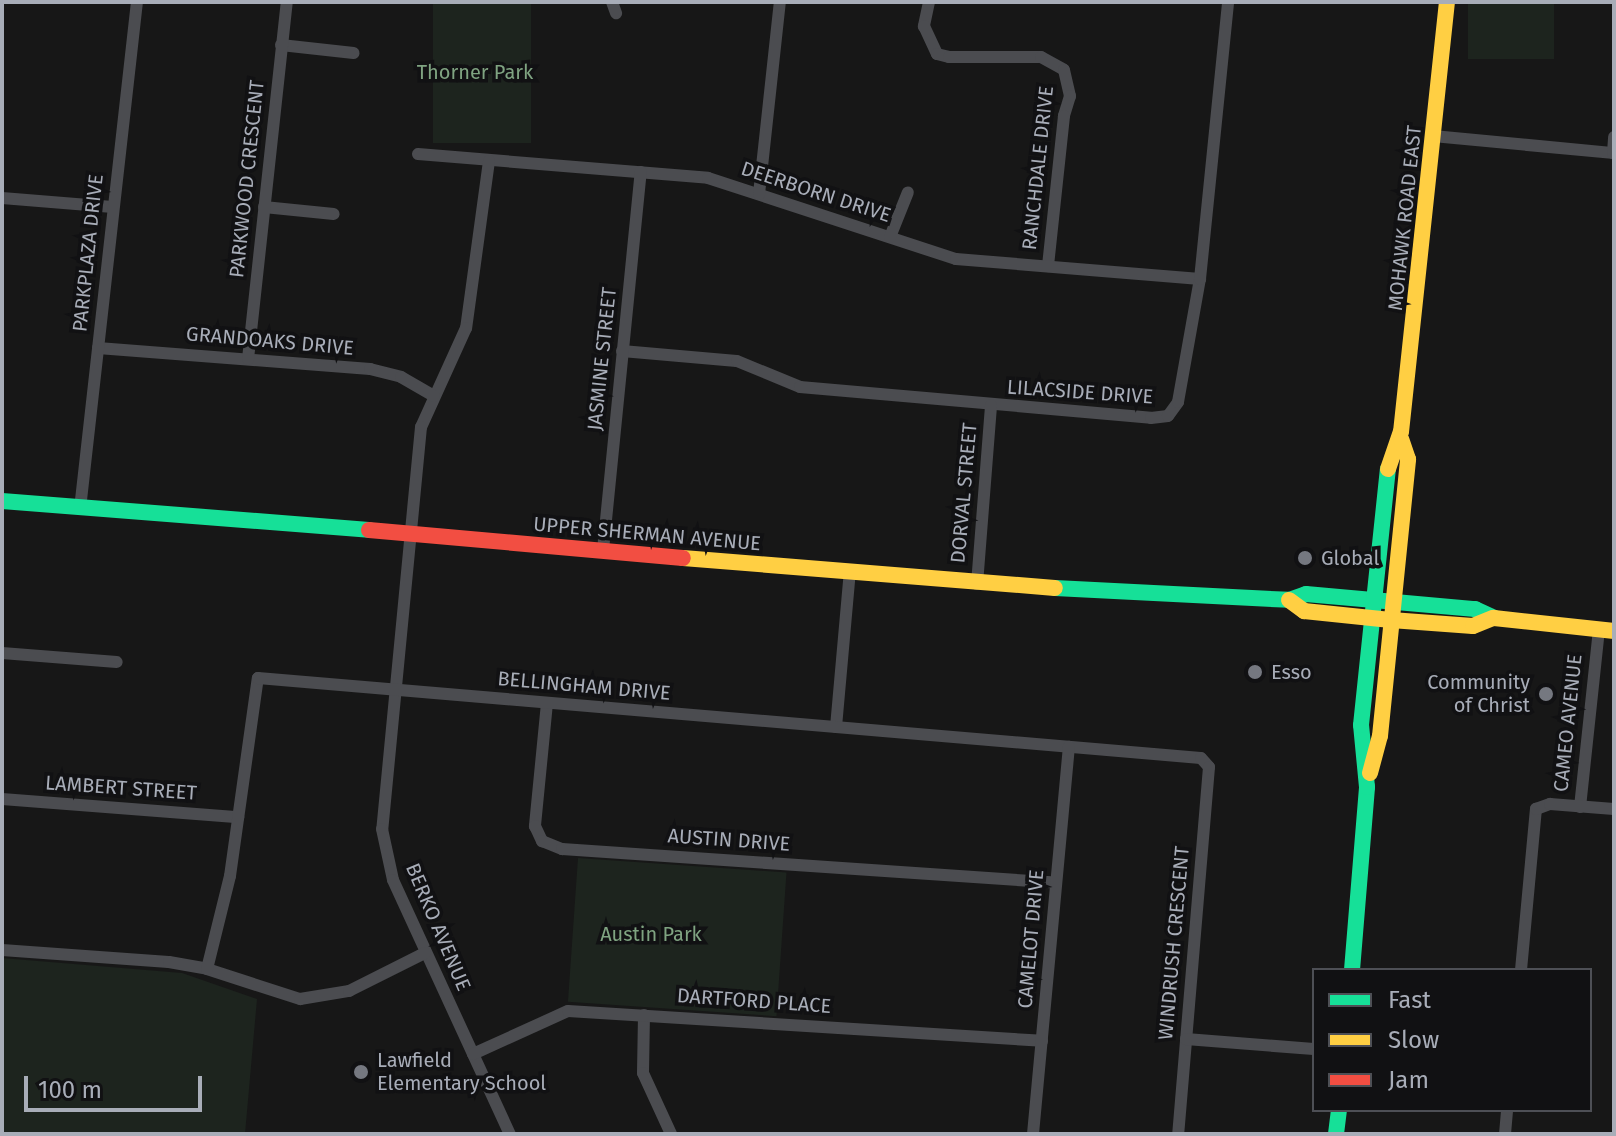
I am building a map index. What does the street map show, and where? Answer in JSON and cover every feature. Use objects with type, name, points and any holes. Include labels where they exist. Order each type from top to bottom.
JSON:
[{"type":"main road","name":"MOHAWK ROAD EAST","points":[[1352,968],[1367,787],[1380,736],[1408,459],[1401,439],[1447,2]]},
{"type":"main road","name":"MOHAWK ROAD EAST","points":[[1367,787],[1361,725],[1389,457],[1401,439]]},
{"type":"main road","name":"UPPER SHERMAN AVENUE","points":[[2,501],[411,533],[977,584],[1289,600],[1306,594],[1374,599],[1475,609],[1493,618],[1606,630]]},
{"type":"main road","name":"UPPER SHERMAN AVENUE","points":[[1289,600],[1304,611],[1391,620],[1473,626],[1493,618]]},
{"type":"main road","points":[[1336,1134],[1339,1112]]},
{"type":"street","name":"PARKPLAZA DRIVE","points":[[80,509],[137,2]]},
{"type":"street","name":"PARKWOOD CRESCENT","points":[[248,359],[287,2]]},
{"type":"street","points":[[759,194],[780,2]]},
{"type":"street","name":"RANCHDALE DRIVE","points":[[929,2],[924,26],[937,54],[949,57],[1041,57],[1064,70],[1070,96],[1064,116],[1048,266]]},
{"type":"street","name":"LILACSIDE DRIVE","points":[[622,351],[737,361],[800,387],[991,406],[1151,418],[1168,416],[1178,402],[1200,279],[1228,2]]},
{"type":"street","points":[[281,45],[354,53]]},
{"type":"street","points":[[1433,136],[1613,153],[1614,137]]},
{"type":"street","name":"DEERBORN DRIVE","points":[[418,154],[708,178],[956,259],[1200,279]]},
{"type":"street","name":"BERKO AVENUE","points":[[489,161],[466,328],[421,427],[382,829],[393,880],[510,1134]]},
{"type":"street","name":"JASMINE STREET","points":[[603,550],[641,172]]},
{"type":"street","points":[[890,237],[908,192]]},
{"type":"street","points":[[2,198],[113,207]]},
{"type":"street","points":[[264,207],[334,214]]},
{"type":"street","name":"GRANDOAKS DRIVE","points":[[98,348],[370,369],[401,377],[434,396]]},
{"type":"street","name":"DORVAL STREET","points":[[977,584],[991,406]]},
{"type":"street","points":[[836,727],[850,571]]},
{"type":"street","name":"CAMEO AVENUE","points":[[1521,968],[1533,815],[1542,805],[1580,807],[1606,630]]},
{"type":"street","points":[[2,653],[117,662]]},
{"type":"street","name":"BELLINGHAM DRIVE","points":[[207,969],[230,876],[258,678],[1201,758]]},
{"type":"street","name":"AUSTIN DRIVE","points":[[547,703],[535,826],[542,841],[562,849],[1055,883]]},
{"type":"street","name":"CAMELOT DRIVE","points":[[1033,1134],[1069,747]]},
{"type":"street","name":"WINDRUSH CRESCENT","points":[[1178,1134],[1209,767],[1201,758]]},
{"type":"street","name":"LAMBERT STREET","points":[[2,799],[238,817]]},
{"type":"street","points":[[1580,807],[1614,809]]},
{"type":"street","points":[[2,950],[169,962],[207,969],[300,999],[349,991],[425,953]]},
{"type":"street","name":"DARTFORD PLACE","points":[[473,1054],[568,1011],[1042,1041]]},
{"type":"street","points":[[644,1015],[643,1073],[671,1134]]},
{"type":"street","points":[[1186,1039],[1312,1049]]},
{"type":"street","points":[[1505,1134],[1507,1112]]},
{"type":"green space","name":"Thorner Park","points":[[433,2],[531,2],[531,143],[433,143]]},
{"type":"green space","points":[[1468,2],[1554,2],[1554,59],[1468,59]]},
{"type":"green space","name":"Austin Park","points":[[578,858],[786,873],[776,1016],[568,1002]]},
{"type":"green space","points":[[2,958],[182,973],[257,999],[245,1134],[2,1134]]},
{"type":"traffic: fast","points":[[1352,968],[1367,787],[1361,725],[1388,469]]},
{"type":"traffic: fast","points":[[2,501],[369,530]]},
{"type":"traffic: fast","points":[[1055,588],[1289,600],[1306,594],[1475,609],[1494,618]]},
{"type":"traffic: fast","points":[[1336,1134],[1339,1112]]},
{"type":"traffic: slow","points":[[1388,469],[1401,432],[1447,2]]},
{"type":"traffic: slow","points":[[1370,773],[1380,736],[1408,459],[1401,439]]},
{"type":"traffic: slow","points":[[683,558],[1055,588]]},
{"type":"traffic: slow","points":[[1289,600],[1304,611],[1391,620],[1473,626],[1493,618]]},
{"type":"traffic: slow","points":[[1494,618],[1614,631]]},
{"type":"traffic: jam","points":[[369,530],[683,558]]},
{"type":"place","name":"Global","points":[[1305,558]]},
{"type":"place","name":"Esso","points":[[1255,672]]},
{"type":"place","name":"Community of Christ","points":[[1546,694]]},
{"type":"place","name":"Lawfield Elementary School","points":[[361,1072]]}]
